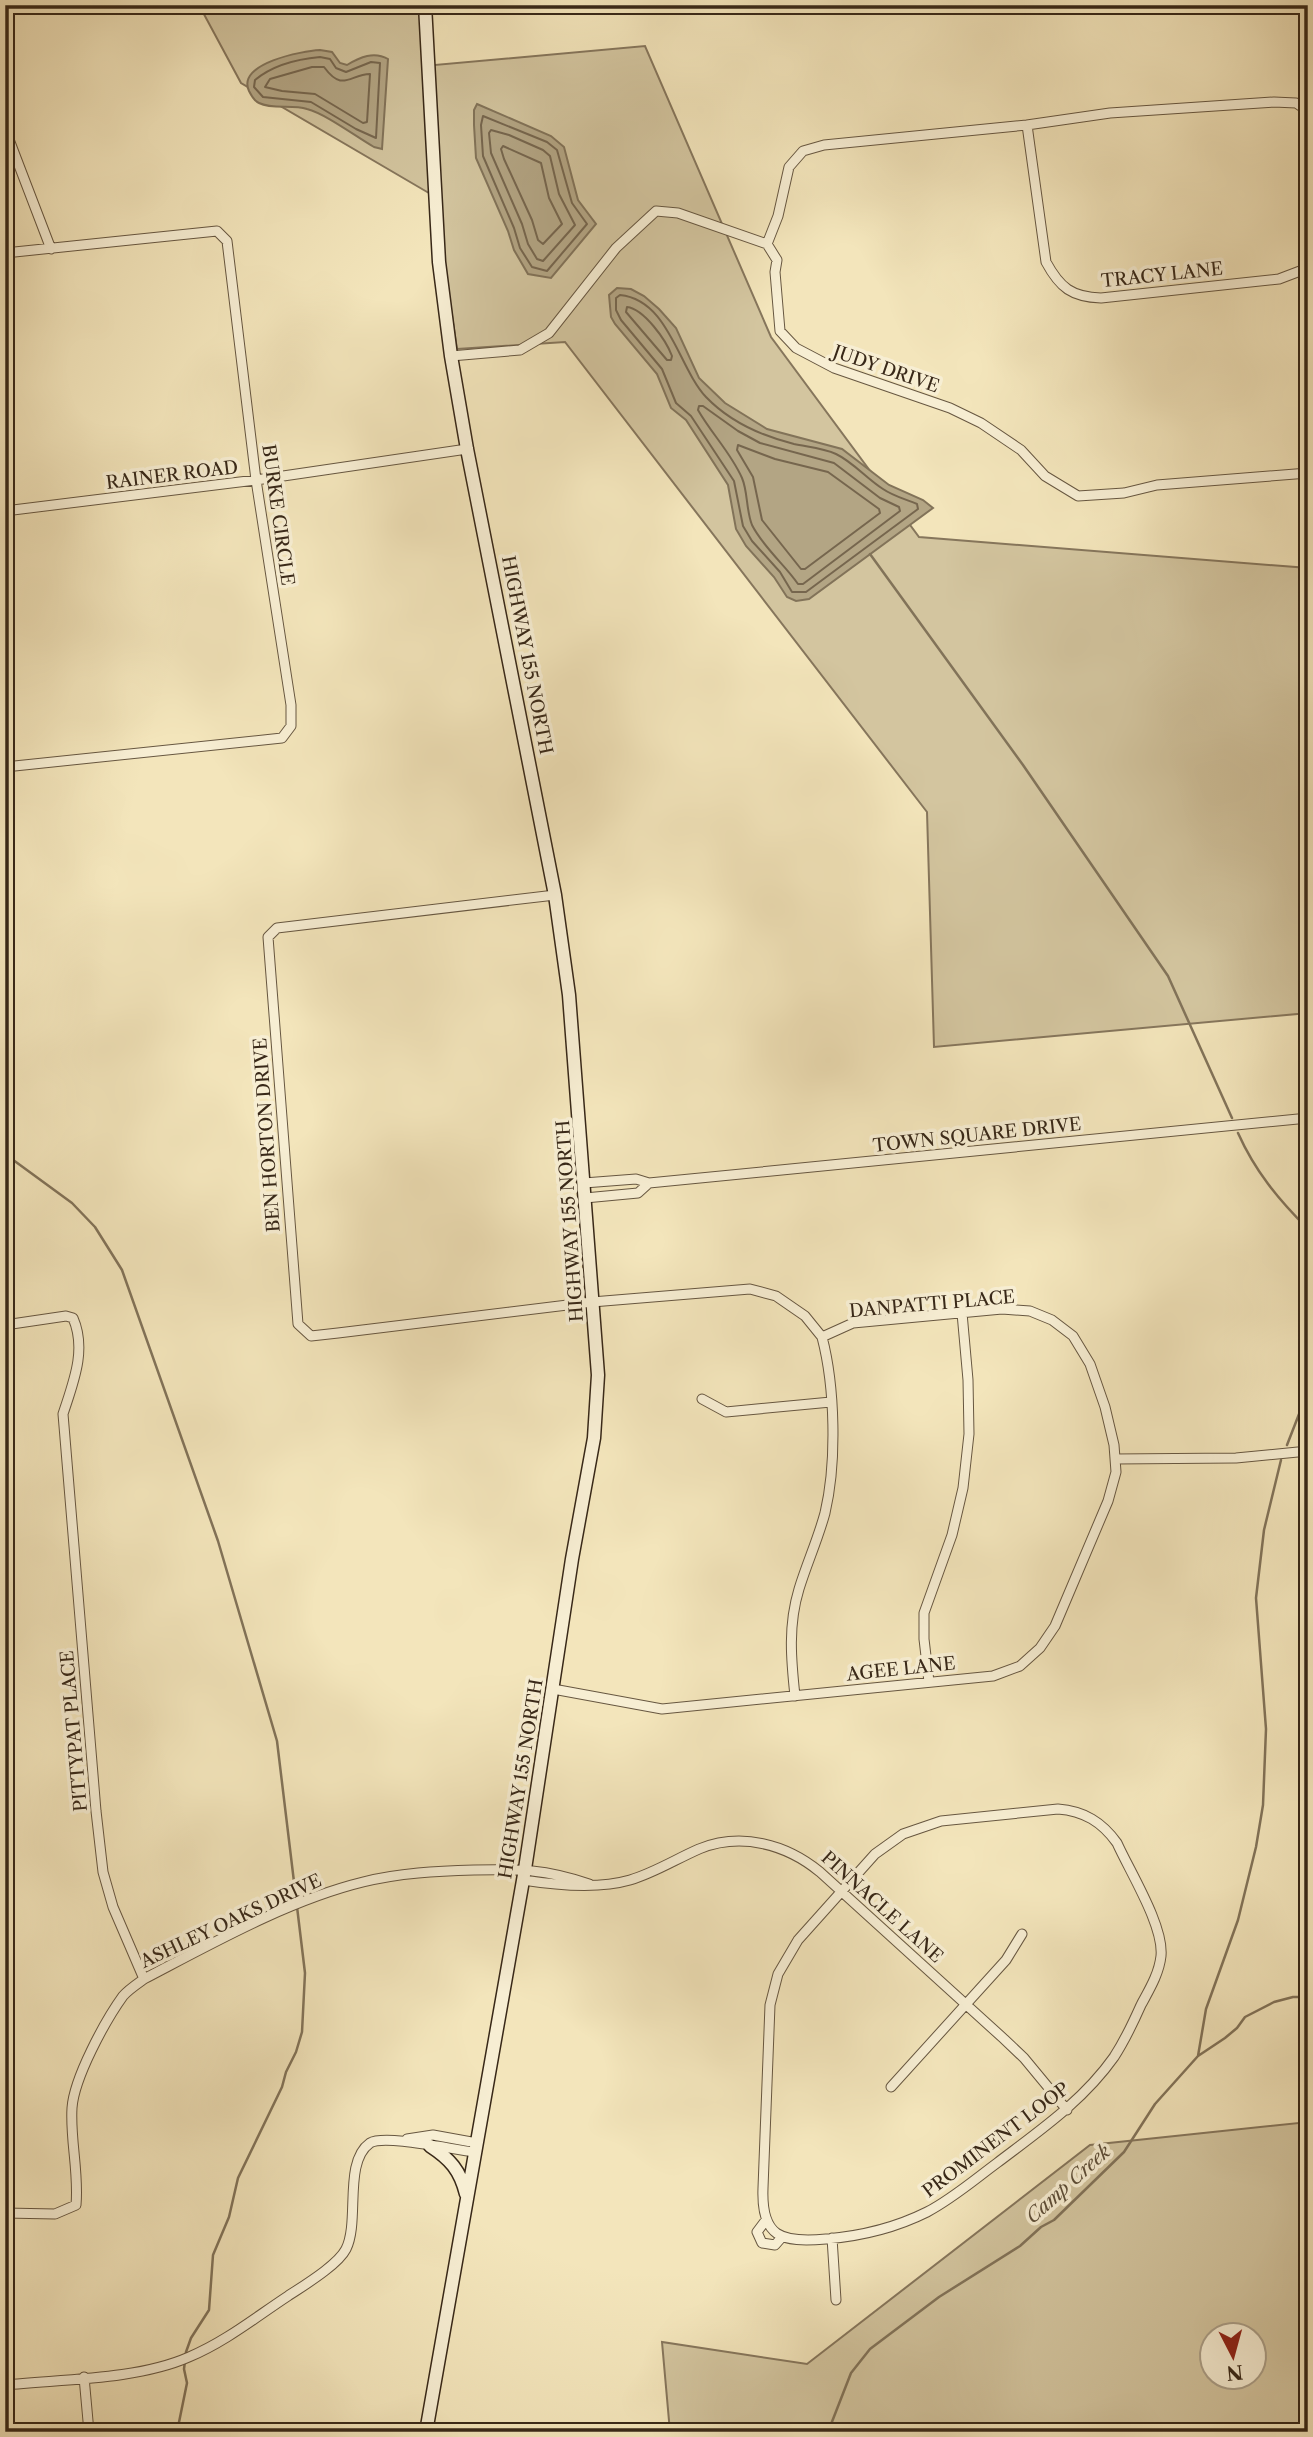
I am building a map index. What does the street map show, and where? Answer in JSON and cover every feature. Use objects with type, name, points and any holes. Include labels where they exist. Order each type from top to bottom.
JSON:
[{"type":"main road","name":"HIGHWAY 155 NORTH","points":[[425,5],[439,262],[467,449],[555,895],[569,995],[597,1353],[596,1417],[524,1875],[426,2432]]},
{"type":"main road","points":[[430,2146],[450,2160],[462,2179],[467,2197]]},
{"type":"street","points":[[451,356],[520,350],[549,333],[616,248],[656,211],[678,213],[768,244],[778,216],[789,167],[803,150],[824,145],[1027,125],[1110,113],[1274,102],[1296,103],[1308,111]]},
{"type":"street","name":"TRACY LANE","points":[[1027,125],[1046,262],[1056,281],[1080,298],[1279,279],[1308,268]]},
{"type":"street","points":[[5,129],[51,249]]},
{"type":"street","name":"BURKE CIRCLE","points":[[5,253],[217,231],[227,241],[256,480],[292,726],[282,738],[5,767]]},
{"type":"street","name":"JUDY DRIVE","points":[[768,244],[777,260],[775,272],[780,331],[796,348],[834,368],[950,408],[981,423],[1021,450],[1045,476],[1078,496],[1124,493],[1157,485],[1308,473]]},
{"type":"street","name":"RAINER ROAD","points":[[5,510],[256,480],[467,449]]},
{"type":"street","name":"BEN HORTON DRIVE","points":[[555,895],[277,928],[268,937],[295,1302],[298,1324],[311,1336],[592,1302]]},
{"type":"street","name":"TOWN SQUARE DRIVE","points":[[584,1184],[636,1179],[649,1183],[1308,1118]]},
{"type":"street","name":"TOWN SQUARE DRIVE","points":[[585,1198],[638,1192],[649,1183]]},
{"type":"street","points":[[592,1302],[750,1289],[776,1296],[805,1316],[822,1337],[828,1362],[833,1466],[825,1513],[798,1592],[791,1626],[790,1655],[795,1696]]},
{"type":"street","name":"DANPATTI PLACE","points":[[822,1337],[853,1324],[1002,1309],[1030,1311],[1052,1320],[1073,1336],[1090,1364],[1105,1407],[1115,1459]]},
{"type":"street","points":[[929,1682],[924,1613],[952,1535],[962,1488],[968,1434],[968,1380],[962,1313]]},
{"type":"street","name":"PITTYPAT PLACE","points":[[5,1325],[66,1316],[75,1321],[80,1357],[63,1414],[103,1872],[113,1907],[144,1979]]},
{"type":"street","points":[[702,1399],[726,1412],[831,1402]]},
{"type":"street","points":[[1115,1459],[1236,1458],[1308,1451]]},
{"type":"street","name":"AGEE LANE","points":[[553,1689],[662,1709],[993,1676],[1020,1665],[1040,1648],[1055,1626],[1108,1501],[1116,1472],[1115,1459]]},
{"type":"street","name":"PROMINENT LOOP","points":[[1058,1809],[1082,1813],[1103,1827],[1117,1843],[1155,1923],[1161,1955],[1154,1979],[1119,2048],[1091,2086],[1067,2110],[948,2199],[928,2211],[883,2230],[799,2241],[782,2237],[775,2245],[762,2243],[757,2232],[766,2220],[762,2204],[771,1999],[782,1966],[792,1948],[841,1891],[885,1846],[913,1829],[932,1823],[1058,1809]]},
{"type":"street","name":"PINNACLE LANE","points":[[524,1875],[559,1873],[589,1884],[631,1880],[702,1848],[721,1843],[743,1841],[772,1845],[811,1865],[841,1891],[1018,2052],[1067,2110]]},
{"type":"street","name":"ASHLEY OAKS DRIVE","points":[[5,2213],[55,2214],[76,2204],[72,2106],[76,2084],[124,1995],[144,1979],[280,1912],[353,1885],[411,1874],[524,1875]]},
{"type":"street","points":[[891,2087],[1006,1959],[1022,1934]]},
{"type":"street","points":[[401,2140],[433,2135],[476,2147]]},
{"type":"street","points":[[5,2385],[98,2377],[147,2369],[186,2359],[213,2346],[303,2286],[334,2263],[346,2250],[356,2163],[362,2151],[372,2142],[386,2139],[430,2146],[476,2147]]},
{"type":"street","points":[[766,2220],[782,2237]]},
{"type":"street","points":[[832,2238],[836,2300]]},
{"type":"street","points":[[84,2377],[89,2432]]},
{"type":"shaded area","points":[[199,5],[423,5],[424,66],[645,46],[771,337],[919,537],[1308,568],[1308,1013],[934,1047],[927,812],[565,342],[457,349],[434,196],[241,83]]},
{"type":"shaded area","points":[[1308,2122],[1308,2432],[670,2432],[662,2342],[807,2364],[1090,2145]]},
{"type":"water","points":[[320,50],[332,52],[340,63],[347,65],[367,56],[378,55],[388,59],[382,149],[374,147],[315,112],[264,105],[252,96],[248,81],[252,73],[261,66],[287,56]]},
{"type":"water","points":[[477,104],[551,136],[564,147],[578,200],[596,224],[551,278],[528,274],[514,250],[476,158],[474,110]]},
{"type":"water","points":[[617,288],[631,289],[659,309],[676,328],[699,378],[725,403],[767,429],[842,449],[889,485],[923,500],[933,508],[809,599],[796,601],[787,597],[774,577],[746,546],[736,529],[728,485],[686,420],[671,408],[657,374],[611,317],[609,295]]},
{"type":"waterway","points":[[870,554],[1023,765],[1168,976],[1232,1118]]},
{"type":"waterway","points":[[1238,1133],[1268,1184],[1308,1229]]},
{"type":"waterway","points":[[5,1154],[72,1203],[95,1227],[122,1270],[218,1541],[277,1741],[305,1973],[302,2032],[282,2087],[238,2178],[229,2217],[213,2255],[209,2310],[191,2338],[186,2352],[184,2369],[187,2383],[177,2432]]},
{"type":"waterway","points":[[1287,1445],[1308,1391]]},
{"type":"waterway","points":[[1198,2056],[1206,2009],[1238,1920],[1263,1805],[1266,1729],[1256,1598],[1264,1530],[1281,1460]]},
{"type":"waterway","name":"Camp Creek","points":[[828,2432],[851,2373],[870,2349],[939,2297],[1020,2246],[1041,2227],[1054,2220],[1124,2152],[1155,2104],[1198,2056],[1225,2038],[1245,2017],[1274,2002],[1293,1997],[1308,1997]]}]
